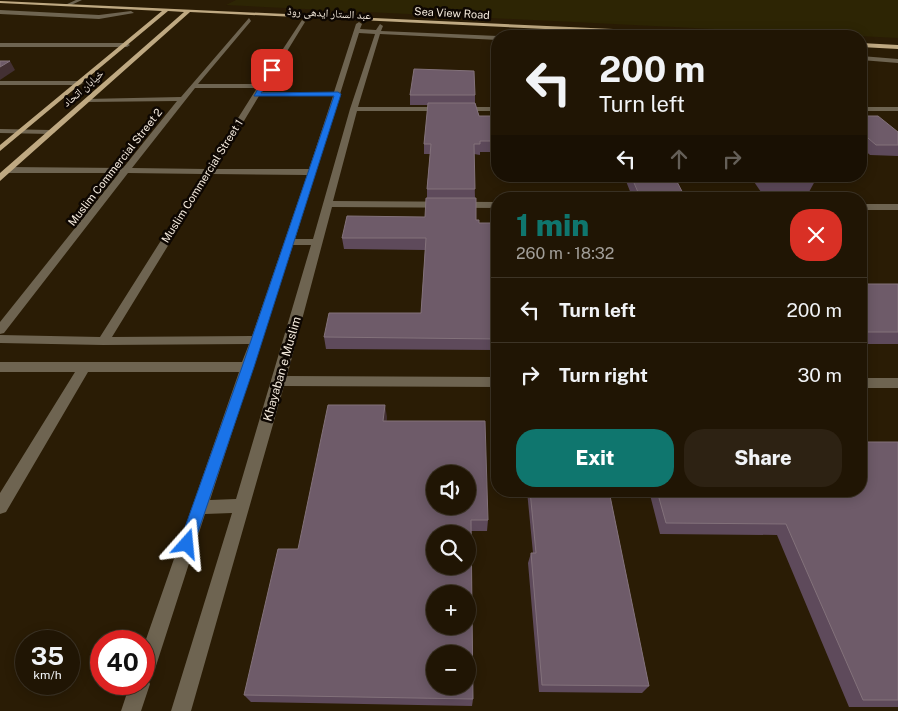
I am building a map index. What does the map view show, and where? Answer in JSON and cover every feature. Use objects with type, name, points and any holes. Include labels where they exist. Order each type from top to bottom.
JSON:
[{"type":"main road","name":"Sea View Road","points":[[0,2],[601,30]]},
{"type":"main road","name":"عبد الستار ایدھی روڈ","points":[[0,7],[302,22],[358,27]]},
{"type":"main road","name":"خیابان اتحاد","points":[[0,150],[168,9]]},
{"type":"main road","name":"خیابان اتحاد","points":[[0,178],[190,10]]},
{"type":"main road","name":"عبد الستار ایدھی روڈ","points":[[379,28],[491,32]]},
{"type":"main road","points":[[867,45],[898,47]]},
{"type":"main road","points":[[867,53],[898,55]]},
{"type":"street","points":[[67,5],[80,0]]},
{"type":"street","points":[[0,12],[99,17],[131,13]]},
{"type":"street","name":"Muslim Commercial Street 2","points":[[0,330],[183,99],[249,20]]},
{"type":"street","name":"Muslim Commercial Street 1","points":[[102,341],[302,22]]},
{"type":"street","points":[[155,639],[248,367],[338,94],[358,27],[491,37]]},
{"type":"street","name":"Khayaban e Muslim","points":[[181,711],[279,381],[354,109],[379,28]]},
{"type":"street","points":[[0,45],[127,45]]},
{"type":"street","points":[[887,46],[898,55]]},
{"type":"street","points":[[867,58],[898,61]]},
{"type":"street","points":[[0,83],[80,83]]},
{"type":"street","points":[[194,86],[262,86]]},
{"type":"street","points":[[257,94],[338,94]]},
{"type":"street","points":[[88,100],[183,99]]},
{"type":"street","points":[[354,109],[491,109]]},
{"type":"street","points":[[867,109],[898,109]]},
{"type":"street","points":[[0,131],[51,132]]},
{"type":"street","points":[[8,170],[311,172]]},
{"type":"street","points":[[328,204],[491,205]]},
{"type":"street","points":[[867,207],[898,207]]},
{"type":"street","points":[[288,242],[317,242]]},
{"type":"street","points":[[0,339],[102,341],[256,340]]},
{"type":"street","points":[[0,367],[248,367]]},
{"type":"street","points":[[0,507],[84,368]]},
{"type":"street","points":[[279,381],[491,382]]},
{"type":"street","points":[[867,383],[898,383]]},
{"type":"street","points":[[199,507],[242,506]]},
{"type":"street","points":[[131,711],[136,695]]},
{"type":"sand","points":[[236,0],[898,0],[898,38],[867,36],[867,30],[735,30],[226,5]]},
{"type":"building","points":[[0,61],[10,61],[0,67]]},
{"type":"building","points":[[414,69],[474,71],[475,95],[410,95]]},
{"type":"building","points":[[428,103],[475,103],[479,116],[491,116],[491,141],[480,141],[480,144],[474,144],[475,189],[427,189],[431,144],[424,144]]},
{"type":"building","points":[[867,116],[878,116],[898,132],[898,145],[876,145],[867,137]]},
{"type":"building","points":[[634,182],[677,182],[682,192],[638,192]]},
{"type":"building","points":[[426,198],[476,198],[476,220],[479,220],[479,223],[491,223],[491,339],[324,337],[329,313],[421,313],[426,238],[342,238],[347,216],[425,217]]},
{"type":"building","points":[[867,284],[898,284],[898,332],[867,332]]},
{"type":"building","points":[[328,405],[385,405],[383,421],[485,421],[488,520],[471,520],[471,525],[426,525],[426,575],[472,575],[472,585],[426,585],[426,635],[472,635],[472,645],[426,645],[426,695],[473,695],[473,699],[244,695],[278,549],[298,549]]},
{"type":"building","points":[[867,442],[898,442],[898,700],[863,700],[786,524],[666,523],[659,497],[867,497]]},
{"type":"building","points":[[531,497],[610,497],[649,686],[542,685],[531,553],[536,553]]},
{"type":"route","points":[[187,544],[248,367],[305,189],[338,94],[257,94],[272,70]]}]
